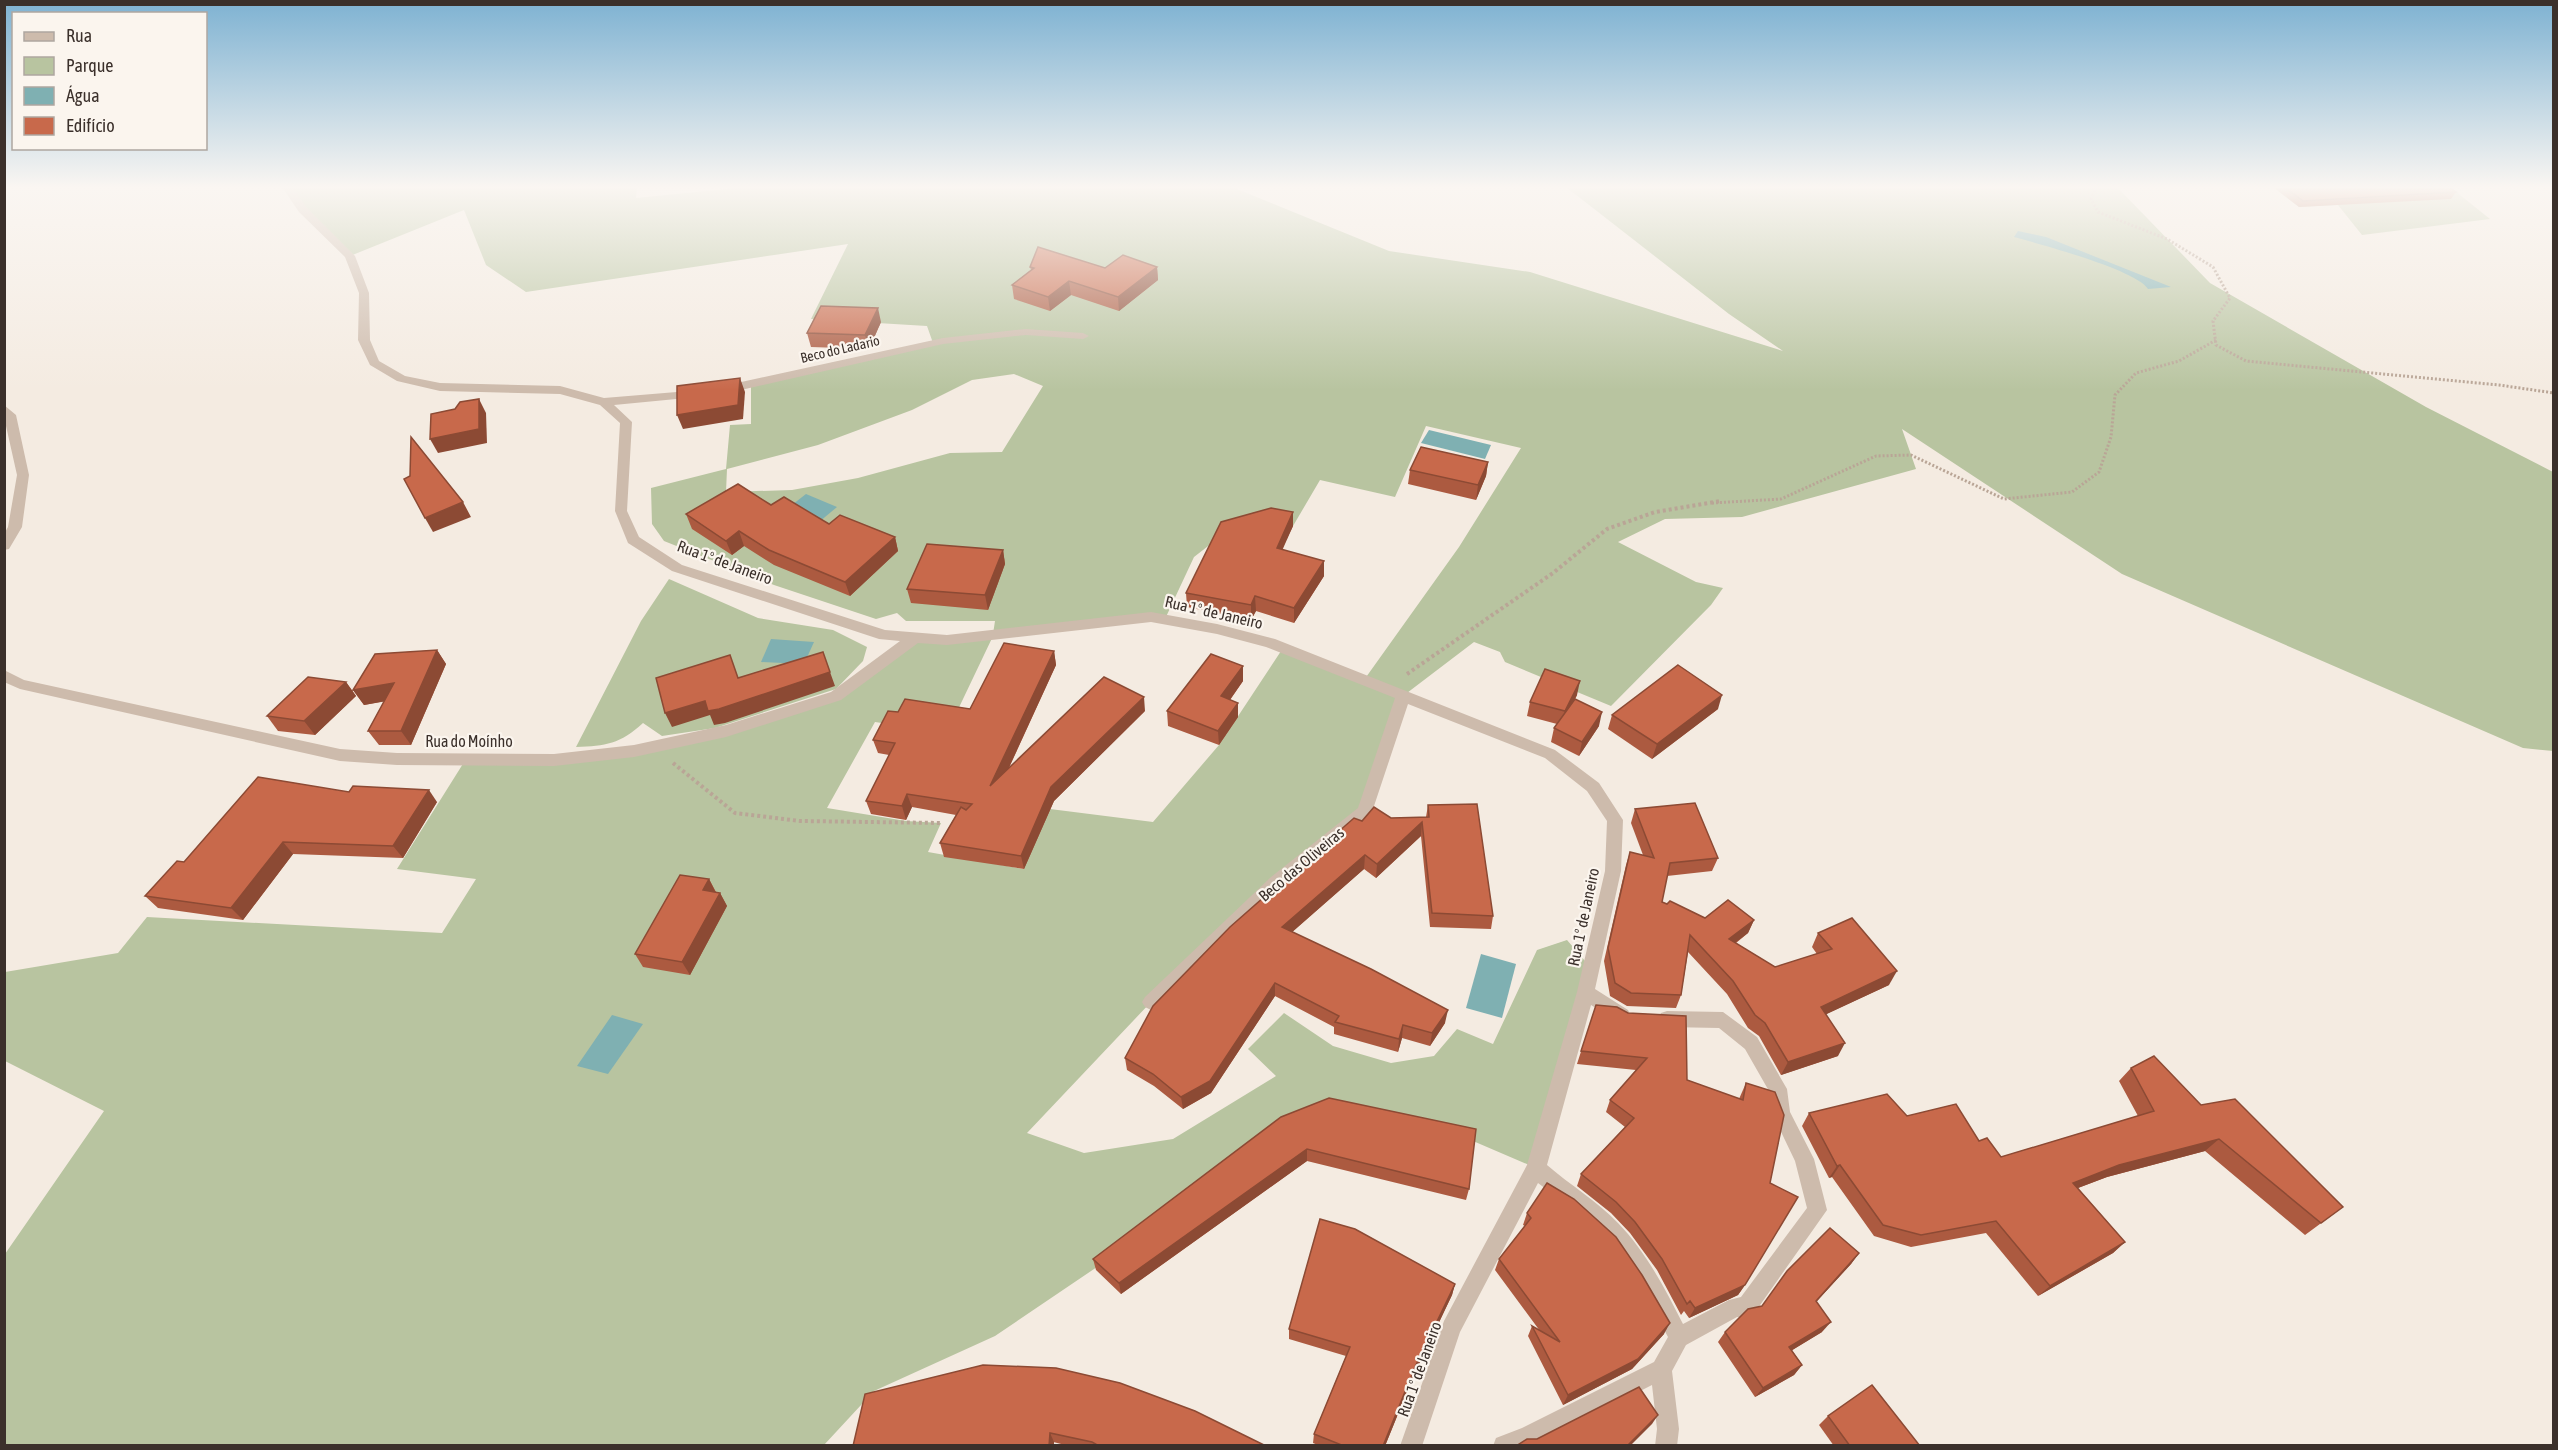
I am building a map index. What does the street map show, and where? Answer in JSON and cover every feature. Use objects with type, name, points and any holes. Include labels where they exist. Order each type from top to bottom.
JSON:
[{"type":"street","name":"Rua 1º de Janeiro","points":[[349,255],[364,293],[364,340],[374,363],[401,379],[440,387],[560,390],[604,402],[626,422],[621,511],[633,540],[677,568],[884,635],[947,640],[1150,617],[1217,629],[1270,643],[1550,754],[1593,787],[1615,820],[1613,871],[1586,992],[1536,1168],[1451,1328],[1411,1446]]},
{"type":"street","name":"Beco do Ladario","points":[[604,402],[732,389],[943,341],[1026,332],[1083,336]]},
{"type":"street","points":[[4,408],[10,415],[23,475],[15,527],[4,546]]},
{"type":"street","name":"Rua do Moínho","points":[[4,675],[20,684],[340,755],[397,759],[554,760],[655,747],[726,731],[836,696],[916,637]]},
{"type":"street","name":"Beco das Oliveiras","points":[[1151,1002],[1277,882],[1365,811],[1403,696]]},
{"type":"street","points":[[1504,1446],[1529,1436],[1661,1370],[1679,1338],[1736,1307],[1746,1308],[1818,1210],[1804,1159],[1781,1113],[1778,1089],[1751,1044],[1723,1020],[1623,1016],[1586,992]]},
{"type":"street","points":[[1536,1168],[1587,1207],[1621,1240],[1654,1290],[1679,1338]]},
{"type":"street","points":[[1661,1370],[1668,1429],[1665,1446]]},
{"type":"path","points":[[2193,255],[2213,267],[2230,298],[2213,321],[2216,345],[2246,361],[2499,385],[2553,393]]},
{"type":"path","points":[[1384,688],[1436,657],[1553,573],[1607,529],[1655,512],[1722,501],[1781,499],[1876,456],[1911,455],[2004,499],[2072,492],[2099,472],[2111,437],[2115,395],[2136,373],[2179,361],[2216,340]]},
{"type":"path","points":[[655,747],[692,781],[735,813],[801,821],[877,820],[941,823]]},
{"type":"green space","points":[[482,255],[776,255],[526,292],[486,265]]},
{"type":"green space","points":[[843,255],[1414,255],[1530,272],[1783,351],[1729,314],[1653,255],[2183,255],[2210,283],[2426,407],[2553,472],[2553,751],[2523,748],[2122,574],[1902,429],[1916,469],[1742,517],[1665,519],[1618,542],[1696,582],[1723,588],[1711,605],[1611,706],[1505,662],[1500,652],[1474,642],[1403,696],[1365,811],[1151,1002],[1027,1133],[1084,1153],[1173,1139],[1276,1076],[1248,1049],[1284,1013],[1333,1046],[1391,1063],[1434,1056],[1457,1029],[1493,1044],[1537,950],[1567,940],[1591,968],[1536,1168],[1473,1141],[1329,1110],[995,1336],[874,1391],[824,1445],[5,1445],[5,1254],[104,1111],[5,1061],[5,972],[118,953],[147,917],[442,933],[476,879],[397,869],[466,759],[634,751],[836,696],[916,637],[993,634],[995,621],[906,621],[897,613],[876,619],[774,585],[664,541],[652,524],[651,488],[726,469],[730,425],[751,424],[751,385],[933,343],[927,326],[811,319]],"holes":[[[1014,374],[1043,386],[1002,452],[950,453],[858,478],[792,490],[726,492],[727,469],[818,445],[912,410],[972,380]],[[1426,426],[1521,448],[1459,547],[1364,680],[1283,648],[1219,745],[1153,822],[1050,809],[1023,869],[928,852],[941,823],[906,821],[827,808],[875,722],[902,726],[953,720],[994,634],[1165,619],[1194,557],[1221,536],[1293,526],[1320,480],[1395,497]]]},
{"type":"green space","points":[[669,579],[758,618],[833,630],[867,647],[863,661],[836,689],[715,728],[662,736],[643,723],[620,740],[596,746],[576,747],[641,621]]},
{"type":"water","points":[[2072,255],[2090,255],[2171,287],[2148,289],[2126,274]]},
{"type":"water","points":[[1429,430],[1491,445],[1485,459],[1421,443]]},
{"type":"water","points":[[806,494],[837,507],[819,522],[788,508]]},
{"type":"water","points":[[771,639],[814,642],[804,664],[761,662]]},
{"type":"water","points":[[1481,954],[1516,964],[1502,1018],[1466,1008]]},
{"type":"water","points":[[612,1015],[643,1024],[608,1074],[577,1066]]},
{"type":"building","points":[[1035,255],[1062,255],[1105,268],[1123,255],[1157,267],[1118,297],[1069,281],[1048,297],[1012,285],[1034,268],[1030,267]]},
{"type":"building","points":[[821,306],[878,308],[865,335],[807,333]]},
{"type":"building","points":[[740,378],[738,405],[677,415],[677,386]]},
{"type":"building","points":[[479,399],[479,429],[430,439],[431,414],[455,409],[460,402]]},
{"type":"building","points":[[411,437],[463,502],[425,518],[404,479],[410,476]]},
{"type":"building","points":[[1421,447],[1488,462],[1478,485],[1410,470]]},
{"type":"building","points":[[738,484],[771,505],[784,497],[829,524],[840,515],[895,537],[845,582],[769,550],[739,531],[726,541],[686,514]]},
{"type":"building","points":[[1271,508],[1293,512],[1277,548],[1324,561],[1294,608],[1255,596],[1251,605],[1186,593],[1221,522]]},
{"type":"building","points":[[927,544],[1003,550],[985,595],[907,589]]},
{"type":"building","points":[[1004,643],[1054,651],[990,786],[1104,677],[1144,697],[1051,787],[1021,856],[940,843],[961,807],[966,810],[972,804],[907,794],[902,806],[866,801],[895,743],[873,740],[888,711],[898,712],[905,699],[970,709]]},
{"type":"building","points":[[437,650],[401,731],[368,731],[394,683],[353,690],[375,654]]},
{"type":"building","points":[[823,652],[830,672],[719,709],[708,711],[705,701],[665,713],[656,678],[730,655],[738,678]]},
{"type":"building","points":[[1211,654],[1243,666],[1221,696],[1238,703],[1218,731],[1167,711]]},
{"type":"building","points":[[1678,665],[1722,695],[1657,744],[1612,715]]},
{"type":"building","points":[[1545,669],[1580,681],[1565,711],[1530,702]]},
{"type":"building","points":[[308,677],[346,682],[304,721],[267,716]]},
{"type":"building","points":[[1575,699],[1602,712],[1582,742],[1554,728]]},
{"type":"building","points":[[258,777],[349,792],[353,786],[429,790],[393,846],[283,842],[231,908],[145,896],[177,861],[184,862]]},
{"type":"building","points":[[1695,803],[1718,858],[1670,863],[1662,902],[1667,904],[1670,901],[1705,918],[1728,900],[1754,920],[1729,939],[1775,967],[1832,949],[1818,933],[1852,918],[1897,971],[1821,1007],[1845,1043],[1788,1062],[1765,1023],[1755,1015],[1733,981],[1690,935],[1681,995],[1631,993],[1615,983],[1608,948],[1630,852],[1654,858],[1635,809]]},
{"type":"building","points":[[1477,804],[1493,916],[1432,913],[1422,822],[1377,864],[1365,855],[1282,927],[1371,969],[1448,1010],[1432,1033],[1403,1025],[1399,1039],[1335,1022],[1339,1016],[1275,983],[1210,1081],[1181,1097],[1153,1074],[1125,1058],[1153,1006],[1230,927],[1354,818],[1362,821],[1374,807],[1391,818],[1429,817],[1428,805]]},
{"type":"building","points":[[680,875],[709,879],[703,890],[720,893],[682,962],[635,954]]},
{"type":"building","points":[[1596,1005],[1617,1007],[1628,1013],[1686,1016],[1687,1080],[1743,1100],[1746,1083],[1775,1092],[1784,1115],[1770,1183],[1798,1197],[1745,1285],[1695,1308],[1690,1301],[1687,1304],[1662,1259],[1635,1222],[1616,1202],[1581,1174],[1634,1118],[1610,1100],[1647,1058],[1581,1051]]},
{"type":"building","points":[[2154,1056],[2201,1105],[2235,1099],[2343,1207],[2321,1223],[2219,1139],[2119,1165],[2073,1183],[2125,1242],[2050,1286],[1996,1221],[1921,1235],[1883,1225],[1840,1165],[1837,1166],[1809,1113],[1887,1094],[1907,1116],[1956,1104],[1979,1141],[1987,1138],[2001,1157],[2154,1111],[2131,1068]]},
{"type":"building","points":[[1329,1098],[1476,1129],[1469,1189],[1307,1149],[1119,1283],[1093,1259],[1281,1117]]},
{"type":"building","points":[[1547,1183],[1574,1199],[1616,1237],[1642,1275],[1670,1323],[1638,1359],[1568,1395],[1532,1326],[1560,1342],[1499,1259],[1531,1218],[1527,1213]]},
{"type":"building","points":[[1320,1219],[1355,1229],[1455,1284],[1415,1367],[1383,1446],[1344,1446],[1314,1434],[1350,1347],[1289,1329]]},
{"type":"building","points":[[1830,1228],[1859,1253],[1816,1301],[1831,1322],[1789,1347],[1802,1365],[1763,1388],[1725,1332],[1748,1309],[1762,1306],[1787,1271]]},
{"type":"building","points":[[983,1365],[1056,1368],[1120,1383],[1195,1411],[1266,1446],[1099,1446],[1092,1442],[1050,1433],[1049,1446],[853,1446],[865,1394]]},
{"type":"building","points":[[1872,1385],[1920,1446],[1850,1446],[1828,1416]]},
{"type":"building","points":[[1639,1387],[1658,1415],[1627,1446],[1516,1446],[1527,1439],[1537,1439]]}]
